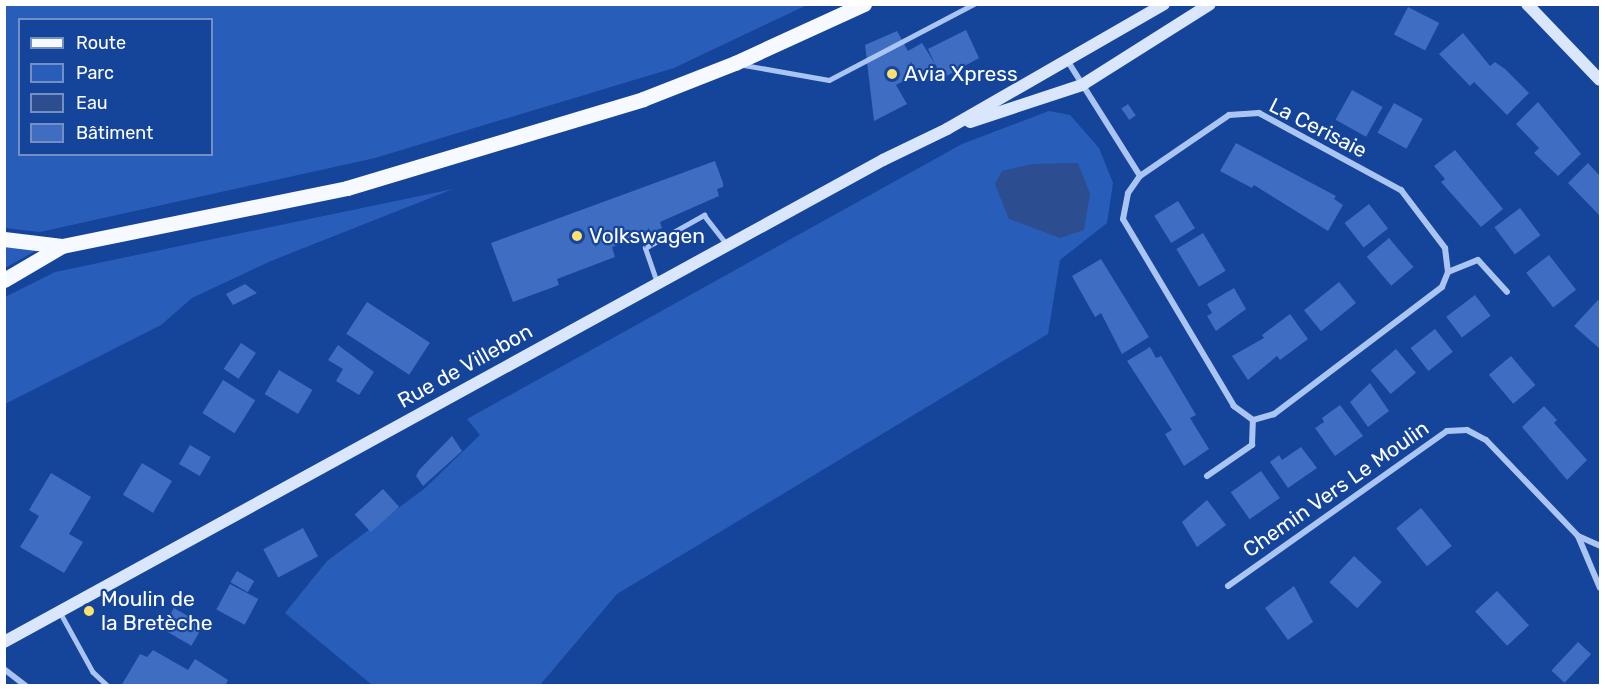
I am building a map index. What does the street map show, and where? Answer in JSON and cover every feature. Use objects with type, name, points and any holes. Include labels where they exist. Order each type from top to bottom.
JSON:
[{"type":"main road","points":[[4,239],[62,246],[347,188],[643,99],[735,63],[864,4]]},
{"type":"main road","name":"Rue de Villebon","points":[[4,642],[657,283],[947,129],[1066,58],[1164,4]]},
{"type":"main road","name":"Rue de Villebon","points":[[947,129],[1082,85],[1210,4]]},
{"type":"main road","points":[[1527,4],[1600,80]]},
{"type":"main road","points":[[4,280],[62,246]]},
{"type":"street","points":[[1066,58],[1140,176]]},
{"type":"street","name":"La Cerisaie","points":[[1253,420],[1234,406],[1123,219],[1128,193],[1140,176],[1229,115],[1259,113],[1401,190],[1445,248],[1448,272]]},
{"type":"street","points":[[1207,476],[1252,445],[1253,420],[1274,414],[1424,301],[1442,287],[1448,272],[1478,260],[1507,292]]},
{"type":"street","name":"Chemin Vers Le Moulin","points":[[1228,586],[1447,431],[1467,430],[1486,440],[1578,536],[1600,546]]},
{"type":"street","points":[[1578,536],[1600,588]]},
{"type":"street","points":[[4,669],[26,686]]},
{"type":"lane","points":[[735,63],[829,80],[974,4]]},
{"type":"lane","points":[[657,283],[645,248],[704,215],[727,245]]},
{"type":"lane","points":[[60,612],[93,672],[108,686]]},
{"type":"green space","points":[[5,4],[807,4],[674,68],[375,158],[40,232],[5,228]]},
{"type":"green space","points":[[1049,111],[1070,115],[1099,148],[1113,183],[1107,223],[1060,260],[1048,334],[617,594],[540,685],[372,685],[285,613],[327,561],[424,489],[480,435],[467,419],[962,144]]},
{"type":"green space","points":[[453,189],[271,261],[192,298],[161,325],[5,404],[5,297],[55,272]]},
{"type":"green space","points":[[5,245],[37,250],[5,268]]},
{"type":"water","points":[[1078,163],[1090,194],[1084,230],[1060,238],[1009,219],[995,184],[1002,171],[1032,164]]},
{"type":"building","points":[[1408,7],[1439,23],[1425,51],[1394,35]]},
{"type":"building","points":[[966,30],[979,58],[943,78],[928,49]]},
{"type":"building","name":"Avia Xpress","points":[[897,31],[908,51],[922,43],[935,64],[896,85],[907,104],[874,121],[865,45]]},
{"type":"building","points":[[1463,33],[1490,66],[1495,62],[1529,93],[1507,115],[1474,82],[1470,86],[1439,54]]},
{"type":"building","points":[[1352,90],[1383,107],[1366,137],[1336,120]]},
{"type":"building","points":[[1538,102],[1581,154],[1558,176],[1534,153],[1539,148],[1516,124]]},
{"type":"building","points":[[1394,103],[1423,119],[1406,149],[1378,133]]},
{"type":"building","points":[[1128,104],[1136,116],[1129,120],[1121,108]]},
{"type":"building","points":[[1236,143],[1336,196],[1334,199],[1343,205],[1328,231],[1254,185],[1252,188],[1220,171]]},
{"type":"building","points":[[1455,150],[1503,209],[1481,227],[1441,182],[1445,179],[1434,166]]},
{"type":"building","name":"Volkswagen","points":[[715,161],[723,183],[723,187],[717,189],[719,196],[660,222],[662,228],[612,247],[615,257],[557,279],[559,285],[513,302],[491,243]]},
{"type":"building","points":[[1588,163],[1600,176],[1600,216],[1568,183]]},
{"type":"building","points":[[1178,201],[1195,228],[1171,243],[1154,216]]},
{"type":"building","points":[[1369,204],[1388,228],[1364,248],[1345,223]]},
{"type":"building","points":[[1520,208],[1540,235],[1515,254],[1494,227]]},
{"type":"building","points":[[1203,233],[1226,271],[1199,287],[1176,249]]},
{"type":"building","points":[[1389,238],[1413,267],[1391,286],[1367,257]]},
{"type":"building","points":[[1549,255],[1576,290],[1553,308],[1526,273]]},
{"type":"building","points":[[1101,259],[1149,337],[1122,354],[1101,313],[1095,317],[1072,276]]},
{"type":"building","points":[[1339,282],[1356,303],[1321,331],[1304,310]]},
{"type":"building","points":[[245,284],[257,293],[233,305],[226,294]]},
{"type":"building","points":[[1234,288],[1246,309],[1216,331],[1207,316],[1212,313],[1207,304]]},
{"type":"building","points":[[1475,295],[1491,316],[1462,337],[1446,317]]},
{"type":"building","points":[[1598,300],[1600,302],[1600,349],[1574,326]]},
{"type":"building","points":[[367,302],[430,343],[409,375],[346,334]]},
{"type":"building","points":[[1290,314],[1308,339],[1280,360],[1277,356],[1248,380],[1232,356],[1264,338],[1262,335]]},
{"type":"building","points":[[1435,329],[1453,352],[1428,371],[1411,348]]},
{"type":"building","points":[[241,343],[256,353],[239,379],[224,369]]},
{"type":"building","points":[[338,345],[374,372],[359,395],[336,381],[343,369],[328,360]]},
{"type":"building","points":[[1150,347],[1156,358],[1161,356],[1196,415],[1190,418],[1209,449],[1184,466],[1165,434],[1172,430],[1127,361]]},
{"type":"building","points":[[1396,349],[1416,373],[1391,394],[1371,370]]},
{"type":"building","points":[[1511,356],[1535,385],[1513,404],[1489,375]]},
{"type":"building","points":[[279,370],[312,390],[298,414],[265,394]]},
{"type":"building","points":[[223,380],[255,400],[235,433],[202,413]]},
{"type":"building","points":[[1370,383],[1389,411],[1368,427],[1350,402]]},
{"type":"building","points":[[1340,405],[1363,436],[1335,456],[1315,428],[1324,422],[1322,418]]},
{"type":"building","points":[[1544,406],[1557,420],[1554,423],[1587,460],[1567,480],[1522,427]]},
{"type":"building","points":[[452,436],[462,451],[423,486],[416,476],[419,470]]},
{"type":"building","points":[[190,445],[211,457],[200,476],[179,464]]},
{"type":"building","points":[[1301,447],[1317,468],[1288,488],[1270,462],[1279,455],[1282,460]]},
{"type":"building","points":[[142,463],[172,481],[153,513],[123,495]]},
{"type":"building","points":[[1261,471],[1280,498],[1250,519],[1231,492]]},
{"type":"building","points":[[51,473],[91,497],[69,534],[83,542],[64,573],[20,547],[39,516],[29,510]]},
{"type":"building","points":[[383,489],[399,507],[371,532],[355,514]]},
{"type":"building","points":[[1207,500],[1226,525],[1197,547],[1182,522]]},
{"type":"building","points":[[1421,508],[1452,546],[1427,566],[1396,528]]},
{"type":"building","points":[[303,528],[318,556],[278,577],[263,549]]},
{"type":"building","points":[[1354,556],[1382,582],[1357,608],[1329,582]]},
{"type":"building","points":[[237,571],[254,581],[248,592],[230,582]]},
{"type":"building","points":[[230,584],[258,599],[245,625],[216,610]]},
{"type":"building","points":[[1294,586],[1313,622],[1288,640],[1265,608]]},
{"type":"building","points":[[1497,591],[1529,625],[1507,646],[1475,611]]},
{"type":"building","points":[[174,608],[203,625],[191,646],[162,629]]},
{"type":"building","points":[[1578,642],[1591,654],[1565,683],[1551,671]]},
{"type":"building","points":[[153,650],[188,670],[195,659],[228,680],[225,686],[121,686],[140,654],[147,657]]},
{"type":"place","name":"Avia Xpress","points":[[892,74]]},
{"type":"place","name":"Volkswagen","points":[[577,236]]},
{"type":"place","name":"Moulin de la Bretèche","points":[[89,611]]}]
